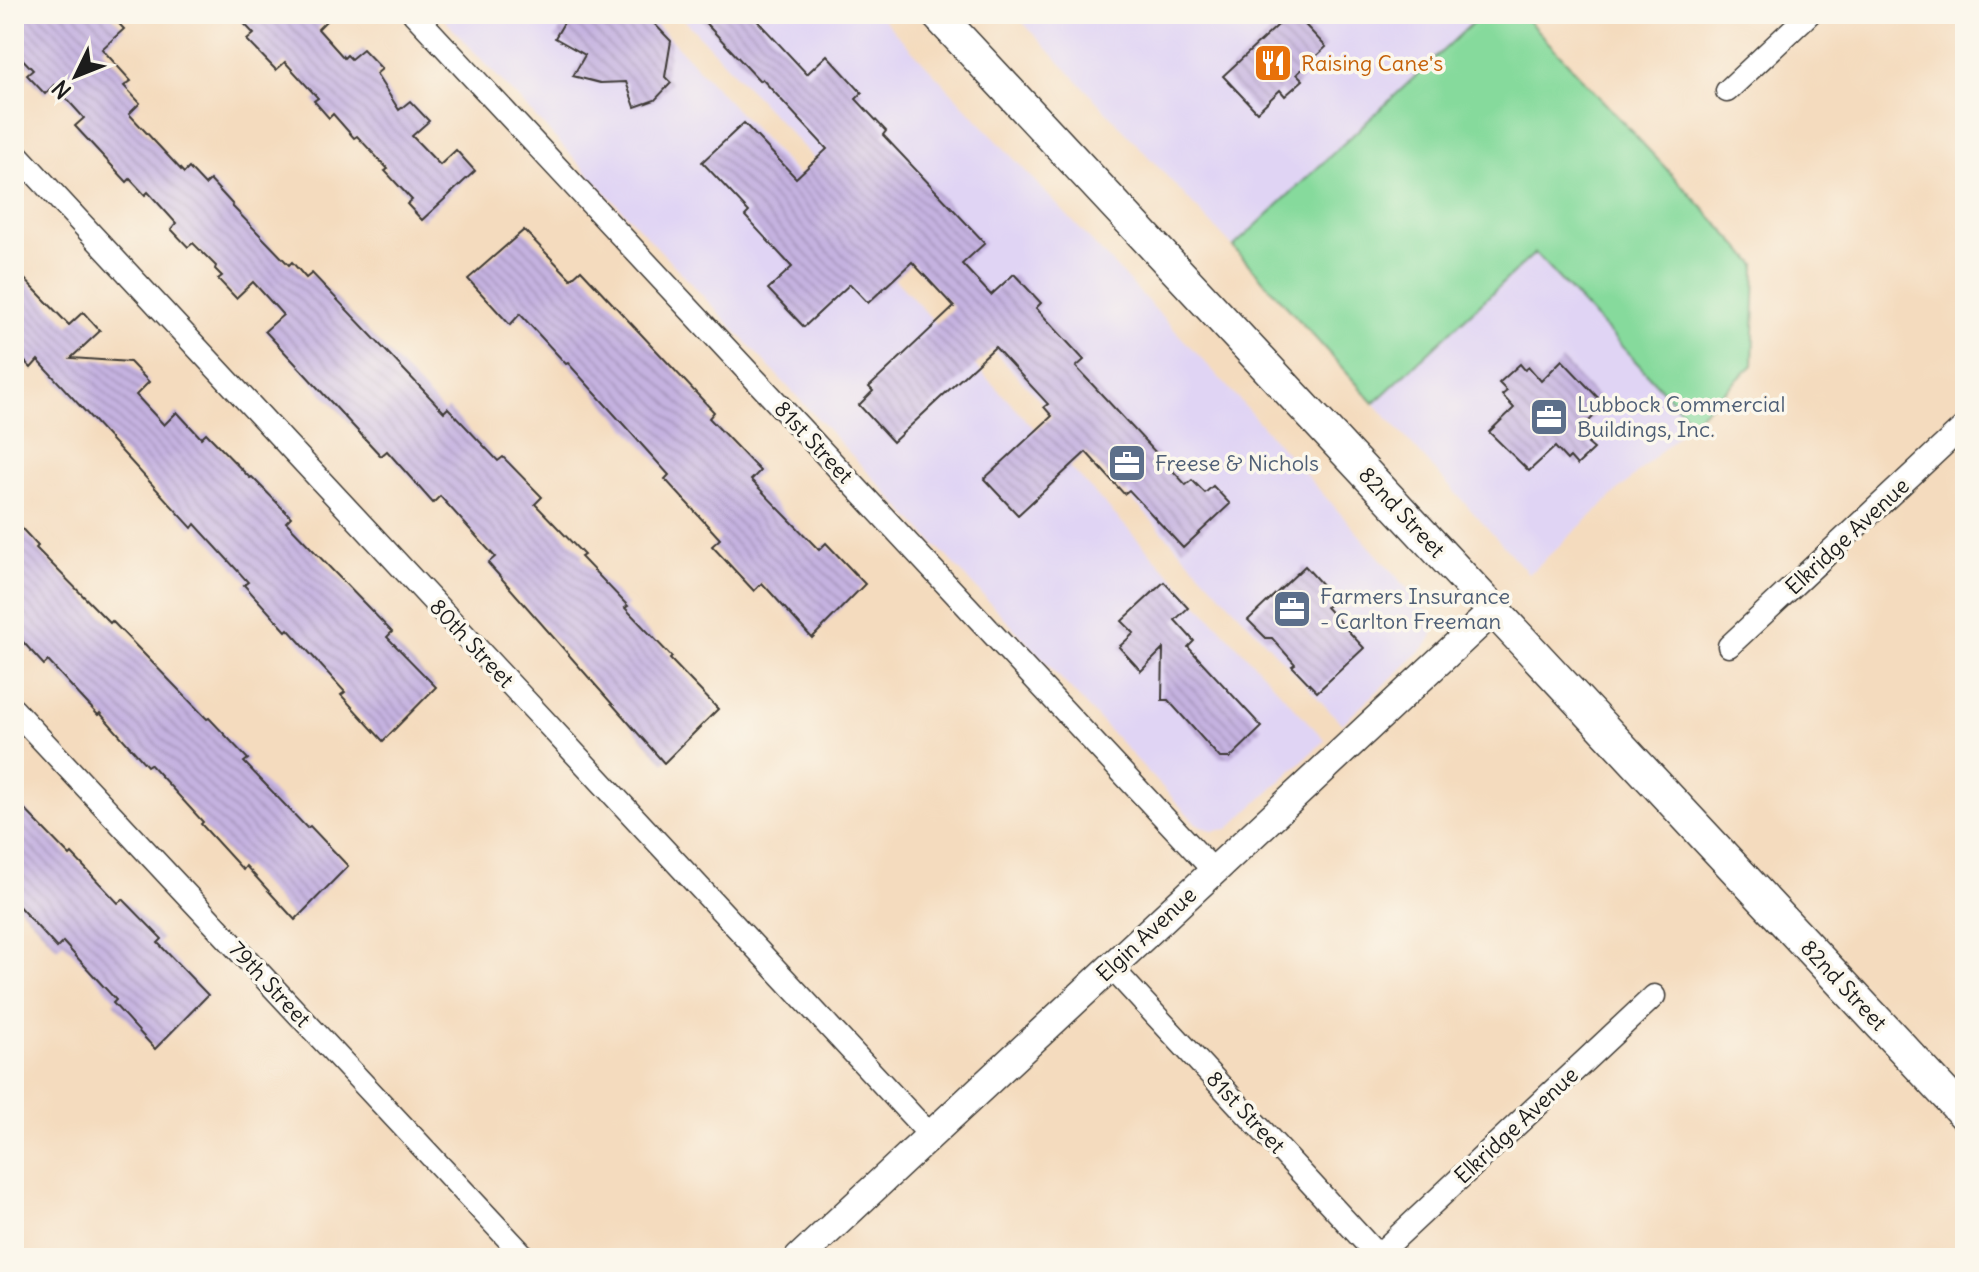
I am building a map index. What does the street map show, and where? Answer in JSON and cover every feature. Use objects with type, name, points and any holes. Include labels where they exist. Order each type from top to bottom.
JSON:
[{"type":"main road","name":"82nd Street","points":[[937,14],[1965,1115]]},
{"type":"street","name":"81st Street","points":[[414,14],[1214,871]]},
{"type":"street","points":[[1727,91],[1809,14]]},
{"type":"street","name":"80th Street","points":[[14,151],[930,1135]]},
{"type":"street","name":"Elkridge Avenue","points":[[1729,646],[1965,425]]},
{"type":"street","name":"Elgin Avenue","points":[[799,1258],[1494,610]]},
{"type":"street","name":"79th Street","points":[[14,710],[526,1258]]},
{"type":"street","name":"81st Street","points":[[1111,967],[1379,1256]]},
{"type":"street","name":"Elkridge Avenue","points":[[1379,1256],[1654,996]]},
{"type":"shaded area","points":[[439,14],[647,14],[1325,740],[1228,829],[1211,831],[1196,823]]},
{"type":"shaded area","points":[[679,14],[878,14],[1216,374],[1429,613],[1434,629],[1427,645],[1342,724]]},
{"type":"shaded area","points":[[1015,14],[1482,14],[1233,247]]},
{"type":"shaded area","points":[[1535,253],[1692,422],[1529,574],[1374,403]]},
{"type":"green space","points":[[1482,14],[1522,14],[1756,265],[1753,365],[1692,422],[1535,253],[1374,403],[1233,247]]},
{"type":"building","points":[[14,14],[110,14],[124,29],[102,49],[131,81],[124,86],[140,103],[129,114],[184,173],[189,168],[205,185],[210,180],[289,265],[292,262],[306,278],[312,273],[444,412],[448,408],[498,461],[503,457],[542,497],[535,504],[584,555],[581,557],[628,606],[625,608],[718,709],[664,763],[488,563],[495,557],[440,496],[433,503],[387,451],[381,456],[265,331],[283,315],[253,282],[236,298],[218,279],[222,276],[215,269],[216,266],[193,243],[188,247],[171,229],[176,223],[148,192],[145,195],[130,179],[127,182],[75,126],[84,118],[54,85],[45,94],[27,75],[33,70],[14,50]]},
{"type":"building","points":[[235,14],[333,14],[318,29],[344,58],[347,55],[351,59],[363,49],[382,69],[376,74],[399,110],[410,101],[429,121],[412,136],[440,165],[456,150],[475,171],[422,220],[407,204],[412,200],[385,171],[388,169],[333,114],[329,118],[314,101],[318,98],[285,62],[276,70],[247,40],[254,34]]},
{"type":"building","points":[[569,14],[645,14],[671,41],[665,77],[671,83],[655,100],[635,107],[626,82],[600,83],[573,76],[585,55],[555,38]]},
{"type":"building","points":[[697,14],[751,14],[807,74],[827,55],[862,93],[856,99],[886,131],[883,135],[985,243],[962,264],[991,295],[1014,274],[1041,303],[1036,308],[1084,360],[1076,367],[1186,485],[1192,480],[1205,493],[1213,486],[1230,504],[1183,548],[1129,490],[1124,494],[1086,452],[1018,515],[984,479],[1052,416],[1044,407],[1048,404],[995,347],[893,442],[859,405],[873,391],[869,387],[954,307],[912,262],[868,303],[850,284],[804,327],[768,289],[792,267],[745,216],[749,212],[702,162],[744,123],[796,178],[827,149]]},
{"type":"building","name":"Raising Cane's","points":[[1290,14],[1295,14],[1326,47],[1297,74],[1303,80],[1285,96],[1280,90],[1257,112],[1223,76]]},
{"type":"building","points":[[524,230],[571,279],[581,270],[714,412],[709,418],[760,471],[751,480],[819,550],[826,543],[865,584],[812,638],[762,583],[754,591],[712,546],[720,539],[665,479],[669,475],[568,363],[520,314],[510,325],[468,279]]},
{"type":"building","points":[[14,268],[69,325],[83,312],[100,331],[71,358],[130,362],[149,382],[136,395],[164,425],[177,412],[201,438],[206,433],[252,477],[291,517],[286,522],[392,632],[387,637],[436,687],[383,741],[341,695],[345,692],[244,585],[248,582],[195,524],[192,528],[38,360],[31,368],[14,350]]},
{"type":"building","name":"Lubbock Commercial Buildings, Inc.","points":[[1562,360],[1605,405],[1583,427],[1594,438],[1588,444],[1594,449],[1577,465],[1570,457],[1567,460],[1555,447],[1529,471],[1489,432],[1514,408],[1502,395],[1507,391],[1499,383],[1520,364],[1525,370],[1529,367],[1541,381]]},
{"type":"building","points":[[14,520],[38,546],[36,548],[209,718],[248,759],[244,762],[348,866],[295,920],[246,866],[243,870],[150,764],[147,766],[100,713],[98,715],[48,661],[44,665],[14,632]]},
{"type":"building","points":[[1305,566],[1335,599],[1326,607],[1364,648],[1317,692],[1292,666],[1295,664],[1272,638],[1266,638],[1248,620]]},
{"type":"building","points":[[1164,582],[1188,608],[1175,620],[1194,641],[1188,647],[1262,727],[1230,758],[1220,758],[1168,700],[1162,700],[1163,649],[1141,671],[1119,647],[1134,633],[1122,621]]},
{"type":"building","points":[[14,798],[118,903],[123,899],[162,939],[158,943],[208,995],[155,1049],[63,942],[57,948],[14,901]]},
{"type":"place","name":"Raising Cane's","points":[[1273,63]]},
{"type":"place","name":"Lubbock Commercial Buildings, Inc.","points":[[1549,417]]},
{"type":"place","name":"Freese & Nichols","points":[[1127,463]]},
{"type":"place","name":"Farmers Insurance - Carlton Freeman","points":[[1292,609]]}]
